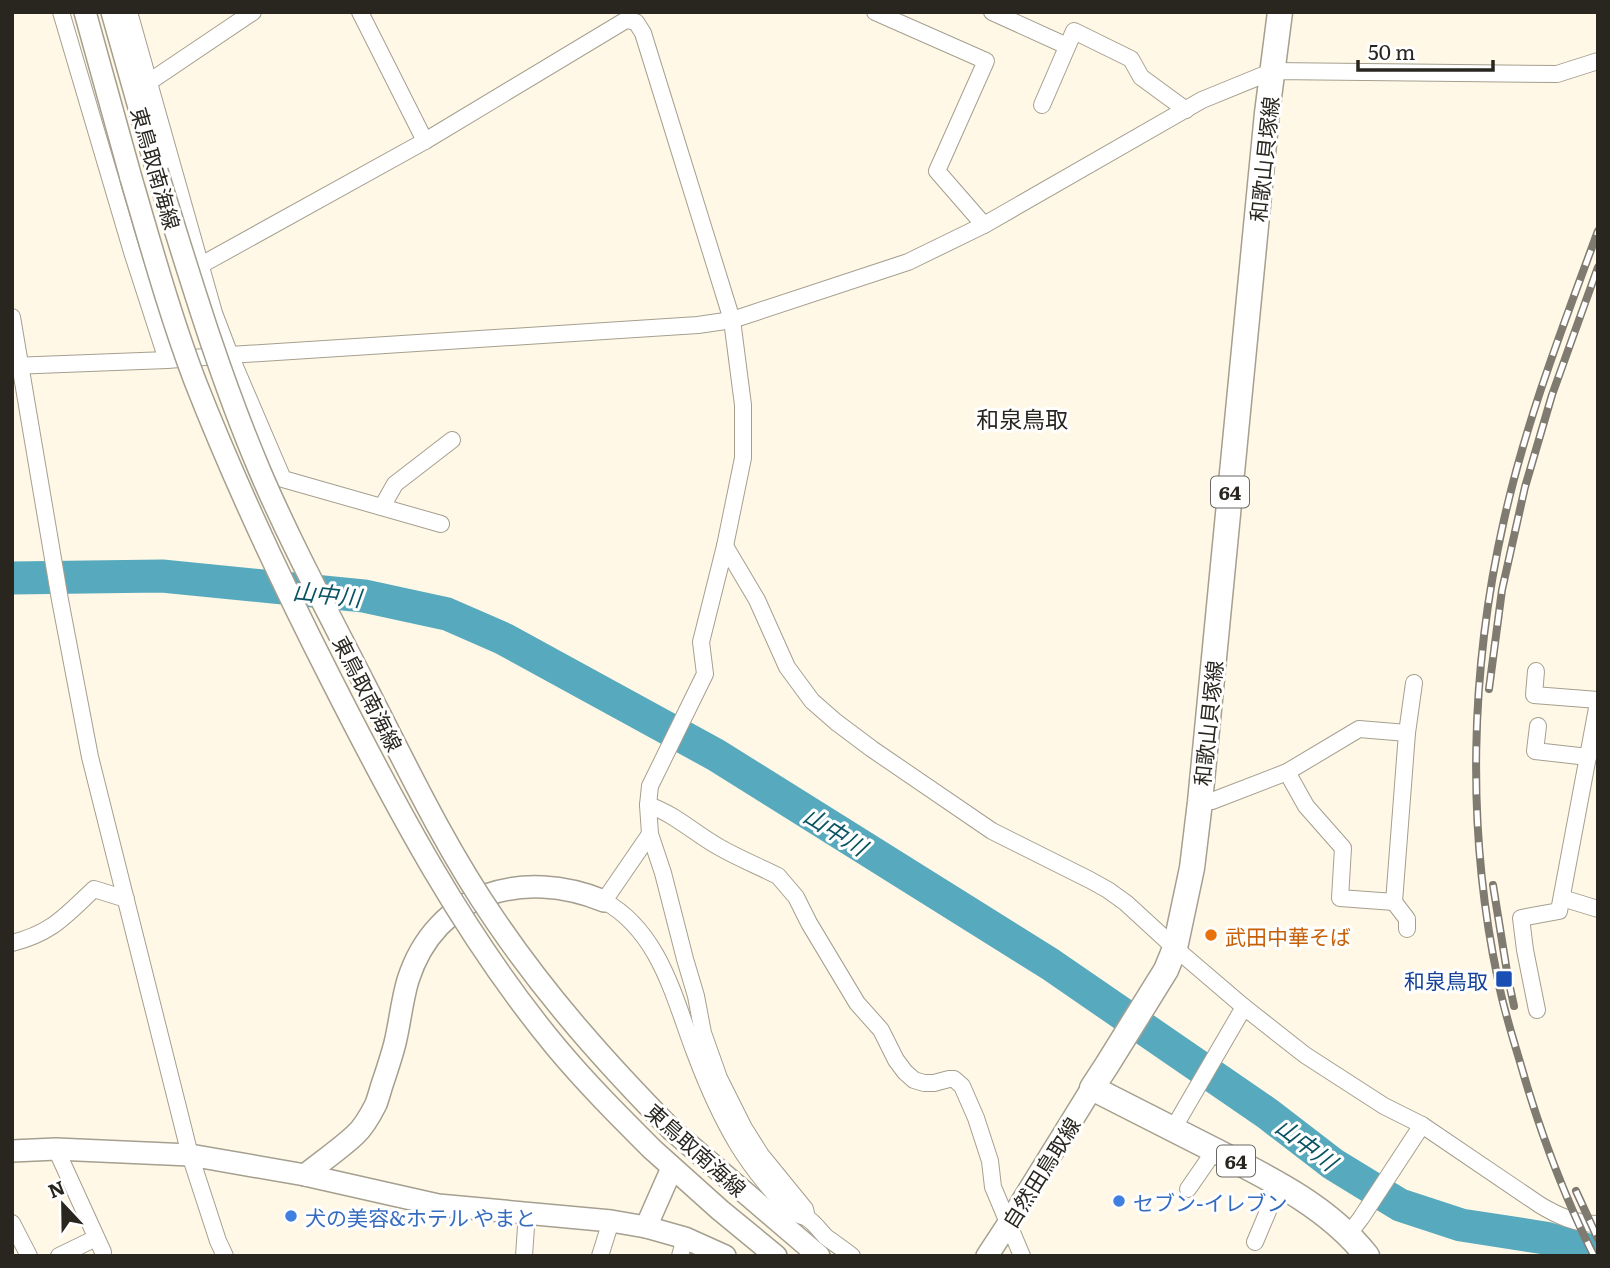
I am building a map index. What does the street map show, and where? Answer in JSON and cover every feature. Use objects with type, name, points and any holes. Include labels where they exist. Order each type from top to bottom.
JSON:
[{"type":"main road","name":"東鳥取南海線","points":[[85,12],[131,178],[195,380],[237,481],[300,618],[407,826],[471,931],[556,1047],[652,1149],[776,1256]]},
{"type":"main road","name":"東鳥取南海線","points":[[112,12],[157,171],[220,369],[260,470],[328,614],[431,813],[494,919],[577,1029],[673,1131],[817,1254]]},
{"type":"main road","name":"和歌山貝塚線","points":[[1092,1088],[1170,959],[1192,868],[1264,141],[1280,12]]},
{"type":"main road","points":[[304,1175],[357,1133],[376,1103],[394,1045],[409,979],[419,954],[427,940],[454,912],[485,895],[519,887],[544,886],[569,890],[604,901]]},
{"type":"main road","name":"自然田鳥取線","points":[[987,1256],[1092,1088]]},
{"type":"main road","name":"64","points":[[1092,1088],[1178,1120],[1214,1150],[1355,1227],[1367,1256]]},
{"type":"main road","points":[[12,1151],[56,1149],[190,1155],[304,1175],[438,1205],[527,1212],[646,1227],[683,1247],[725,1256]]},
{"type":"main road","points":[[646,1227],[672,1168]]},
{"type":"street","points":[[61,12],[167,360]]},
{"type":"street","points":[[130,12],[215,313],[283,479],[440,524]]},
{"type":"street","points":[[149,82],[253,12]]},
{"type":"street","points":[[360,12],[425,141]]},
{"type":"street","points":[[875,12],[986,61],[937,171],[985,225]]},
{"type":"street","points":[[992,12],[1067,46]]},
{"type":"street","points":[[201,265],[425,141],[626,20],[636,22],[643,33],[732,320],[743,405],[743,458],[701,642],[705,674],[650,786],[650,834],[696,996],[703,1033],[719,1078],[752,1141],[806,1209],[817,1254]]},
{"type":"street","points":[[1042,105],[1074,31],[1131,59],[1141,77],[1186,110]]},
{"type":"street","points":[[17,366],[167,360],[698,325],[732,320],[908,262],[985,225],[1202,100],[1273,71],[1557,74],[1598,61]]},
{"type":"street","points":[[12,317],[17,366],[90,757],[190,1155],[225,1256]]},
{"type":"street","points":[[382,507],[395,484],[452,440]]},
{"type":"street","points":[[725,546],[757,600],[787,667],[812,701],[872,749],[992,831],[1108,890],[1126,903],[1170,959],[1244,1007],[1305,1055],[1384,1106],[1422,1125],[1555,1214],[1598,1224]]},
{"type":"street","points":[[1536,671],[1534,695],[1598,702],[1559,911],[1521,918],[1537,1010]]},
{"type":"street","points":[[1407,929],[1406,919],[1394,902],[1414,683]]},
{"type":"street","points":[[1538,726],[1535,751],[1588,757]]},
{"type":"street","points":[[1200,802],[1212,801],[1287,772],[1334,736],[1359,729],[1408,733]]},
{"type":"street","points":[[1287,772],[1306,806],[1343,848],[1340,898],[1394,902]]},
{"type":"street","points":[[648,805],[674,816],[738,858],[783,880],[796,897],[857,1003],[881,1030],[905,1072],[914,1080],[924,1083],[949,1079],[959,1082],[983,1138],[990,1161],[993,1187],[1022,1256]]},
{"type":"street","points":[[650,834],[604,901],[634,923],[647,939],[669,984],[704,1076],[739,1146],[758,1174],[790,1209],[810,1221],[852,1256]]},
{"type":"street","points":[[12,943],[32,938],[55,925],[94,889],[126,899]]},
{"type":"street","points":[[1562,898],[1598,909]]},
{"type":"street","points":[[1178,1120],[1244,1007]]},
{"type":"street","points":[[1355,1227],[1422,1125]]},
{"type":"street","points":[[56,1149],[99,1245],[59,1256]]},
{"type":"street","points":[[1188,1189],[1214,1150]]},
{"type":"street","points":[[1255,1242],[1279,1185]]},
{"type":"street","points":[[524,1256],[527,1212]]},
{"type":"street","points":[[600,1256],[611,1221]]},
{"type":"street","points":[[12,1223],[29,1256]]},
{"type":"waterway","name":"山中川","points":[[12,578],[162,576],[364,596],[447,614],[504,639],[716,755],[1050,964],[1268,1114],[1333,1164],[1400,1205],[1461,1225],[1545,1238],[1598,1253]]},
{"type":"railway","points":[[1594,1256],[1572,1209],[1544,1136],[1502,1000],[1481,866],[1476,750],[1484,634],[1504,520],[1534,410],[1598,231]]},
{"type":"railway","points":[[1489,689],[1502,590],[1525,487],[1552,395],[1598,267]]},
{"type":"railway","points":[[1493,885],[1514,1006]]},
{"type":"railway","points":[[1576,1191],[1598,1239]]},
{"type":"place","name":"武田中華そば","points":[[1211,935]]},
{"type":"place","name":"和泉鳥取","points":[[1504,979]]},
{"type":"place","name":"セブン-イレブン","points":[[1119,1201]]},
{"type":"place","name":"犬の美容&ホテル やまと","points":[[291,1216]]},
{"type":"district","name":"和泉鳥取","points":[[1022,418]]}]
